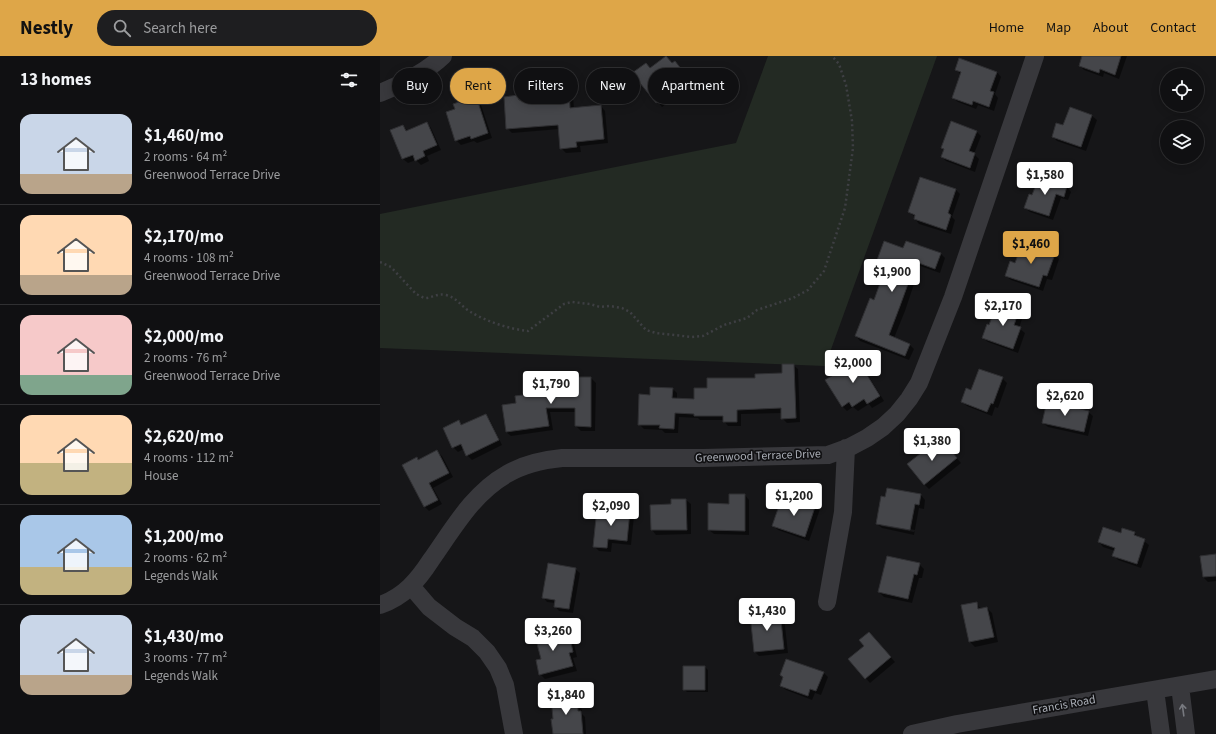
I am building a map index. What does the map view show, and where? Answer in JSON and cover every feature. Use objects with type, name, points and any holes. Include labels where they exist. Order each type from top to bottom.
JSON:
[{"type":"street","points":[[380,93],[433,66],[443,56]]},
{"type":"street","name":"Greenwood Terrace Drive","points":[[380,605],[388,603],[404,593],[418,580],[471,504],[491,484],[524,466],[543,460],[562,458],[703,458],[828,455],[867,438],[883,427],[897,414],[919,383],[953,297],[1035,56]]},
{"type":"street","points":[[827,602],[843,512],[846,448]]},
{"type":"street","points":[[411,586],[429,607],[455,627],[473,638],[487,652],[498,668],[505,685],[514,734]]},
{"type":"street","name":"Francis Road","points":[[912,734],[956,724],[1216,679]]},
{"type":"street","points":[[1180,686],[1186,734]]},
{"type":"street","points":[[1155,690],[1161,734]]},
{"type":"path","points":[[380,262],[391,267],[416,294],[420,296],[425,298],[440,294],[456,298],[469,311],[481,317],[508,328],[528,331],[564,304],[572,302],[600,307],[610,306],[622,308],[630,312],[646,330],[656,333],[692,337],[703,336],[724,325],[747,318],[757,310],[793,298],[808,290],[824,271],[845,208],[853,148],[852,121],[846,85],[839,64],[832,56]]},
{"type":"shaded area","points":[[768,56],[937,56],[825,366],[380,348],[380,214],[736,143]]},
{"type":"building","points":[[666,56],[672,63],[675,61],[680,68],[650,68]]},
{"type":"building","points":[[1082,56],[1121,56],[1115,75],[1100,69],[1099,73],[1079,66]]},
{"type":"building","points":[[959,58],[997,72],[990,91],[994,92],[989,107],[973,101],[972,105],[952,98],[961,72],[955,70]]},
{"type":"building","points":[[646,63],[650,68],[648,68],[648,93],[640,83],[639,68]]},
{"type":"building","points":[[514,96],[514,104],[570,104],[570,108],[601,105],[604,139],[576,142],[577,147],[560,149],[558,125],[506,129],[504,104],[506,104],[506,97]]},
{"type":"building","points":[[453,104],[479,104],[488,133],[471,139],[470,136],[455,141],[446,112],[455,109]]},
{"type":"building","points":[[1070,107],[1092,115],[1081,147],[1052,137],[1056,123],[1063,125]]},
{"type":"building","points":[[951,121],[977,131],[969,151],[975,153],[970,168],[941,157],[944,149],[941,148]]},
{"type":"building","points":[[427,122],[437,145],[423,151],[425,156],[415,161],[413,155],[402,159],[390,130],[403,125],[406,131]]},
{"type":"building","points":[[920,177],[956,189],[948,213],[951,215],[946,230],[914,219],[915,215],[908,212]]},
{"type":"building","points":[[1039,177],[1067,186],[1064,197],[1056,194],[1049,216],[1024,208],[1029,194],[1032,195]]},
{"type":"building","points":[[884,241],[903,248],[906,241],[941,253],[935,269],[916,262],[889,335],[910,344],[905,356],[855,336],[870,298],[874,300],[883,275],[873,271]]},
{"type":"building","points":[[1022,243],[1055,254],[1047,276],[1043,275],[1039,287],[1005,276],[1010,261],[1015,263]]},
{"type":"building","points":[[997,303],[1019,311],[1014,325],[1021,327],[1013,349],[982,338],[987,324],[989,325]]},
{"type":"building","points":[[858,351],[863,360],[859,362],[880,396],[867,404],[864,399],[852,407],[849,402],[842,407],[825,380],[852,364],[848,357]]},
{"type":"building","points":[[782,364],[794,364],[796,418],[781,419],[781,408],[737,410],[737,422],[723,422],[723,416],[694,416],[694,414],[675,413],[674,429],[659,428],[660,425],[638,425],[639,394],[650,395],[650,387],[673,388],[672,398],[694,399],[694,388],[707,388],[707,378],[755,378],[755,374],[782,373]]},
{"type":"building","points":[[979,369],[1003,377],[993,404],[991,403],[987,412],[961,402],[966,388],[971,390]]},
{"type":"building","points":[[555,377],[591,377],[591,427],[575,426],[575,408],[546,408],[549,426],[506,432],[502,405],[516,403],[515,396],[555,391]]},
{"type":"building","points":[[1047,401],[1089,411],[1084,432],[1042,423]]},
{"type":"building","points":[[486,414],[499,440],[466,456],[461,444],[452,448],[443,428],[459,420],[461,425]]},
{"type":"building","points":[[935,442],[941,450],[947,445],[957,458],[924,485],[907,464]]},
{"type":"building","points":[[437,450],[449,473],[429,483],[438,500],[424,507],[402,465],[417,457],[418,460]]},
{"type":"building","points":[[887,488],[921,494],[919,505],[915,504],[910,530],[876,524],[881,496],[885,497]]},
{"type":"building","points":[[729,494],[745,494],[745,531],[708,530],[708,503],[729,504]]},
{"type":"building","points":[[671,499],[686,499],[687,530],[651,530],[650,505],[671,504]]},
{"type":"building","points":[[803,499],[816,504],[805,537],[772,526],[781,500],[800,506]]},
{"type":"building","points":[[597,508],[630,511],[627,541],[608,539],[607,548],[593,547]]},
{"type":"building","points":[[1103,527],[1121,533],[1122,528],[1135,532],[1134,535],[1145,539],[1137,564],[1112,556],[1115,548],[1098,542]]},
{"type":"building","points":[[1216,554],[1216,576],[1203,577],[1200,556]]},
{"type":"building","points":[[887,556],[920,563],[917,575],[914,574],[908,599],[878,592]]},
{"type":"building","points":[[548,563],[576,568],[569,609],[554,607],[555,600],[542,598]]},
{"type":"building","points":[[977,602],[978,609],[987,607],[994,637],[969,642],[961,605]]},
{"type":"building","points":[[780,611],[784,649],[754,652],[750,614]]},
{"type":"building","points":[[560,629],[563,640],[570,638],[573,652],[569,653],[573,666],[539,675],[536,660],[541,659],[535,636]]},
{"type":"building","points":[[869,632],[891,657],[865,679],[848,659],[864,646],[859,640]]},
{"type":"building","points":[[786,659],[824,672],[816,691],[810,689],[808,696],[780,686],[783,677],[780,675]]},
{"type":"building","points":[[683,666],[705,666],[705,690],[683,690]]},
{"type":"building","points":[[577,695],[578,711],[581,711],[583,734],[553,734],[551,697]]}]
